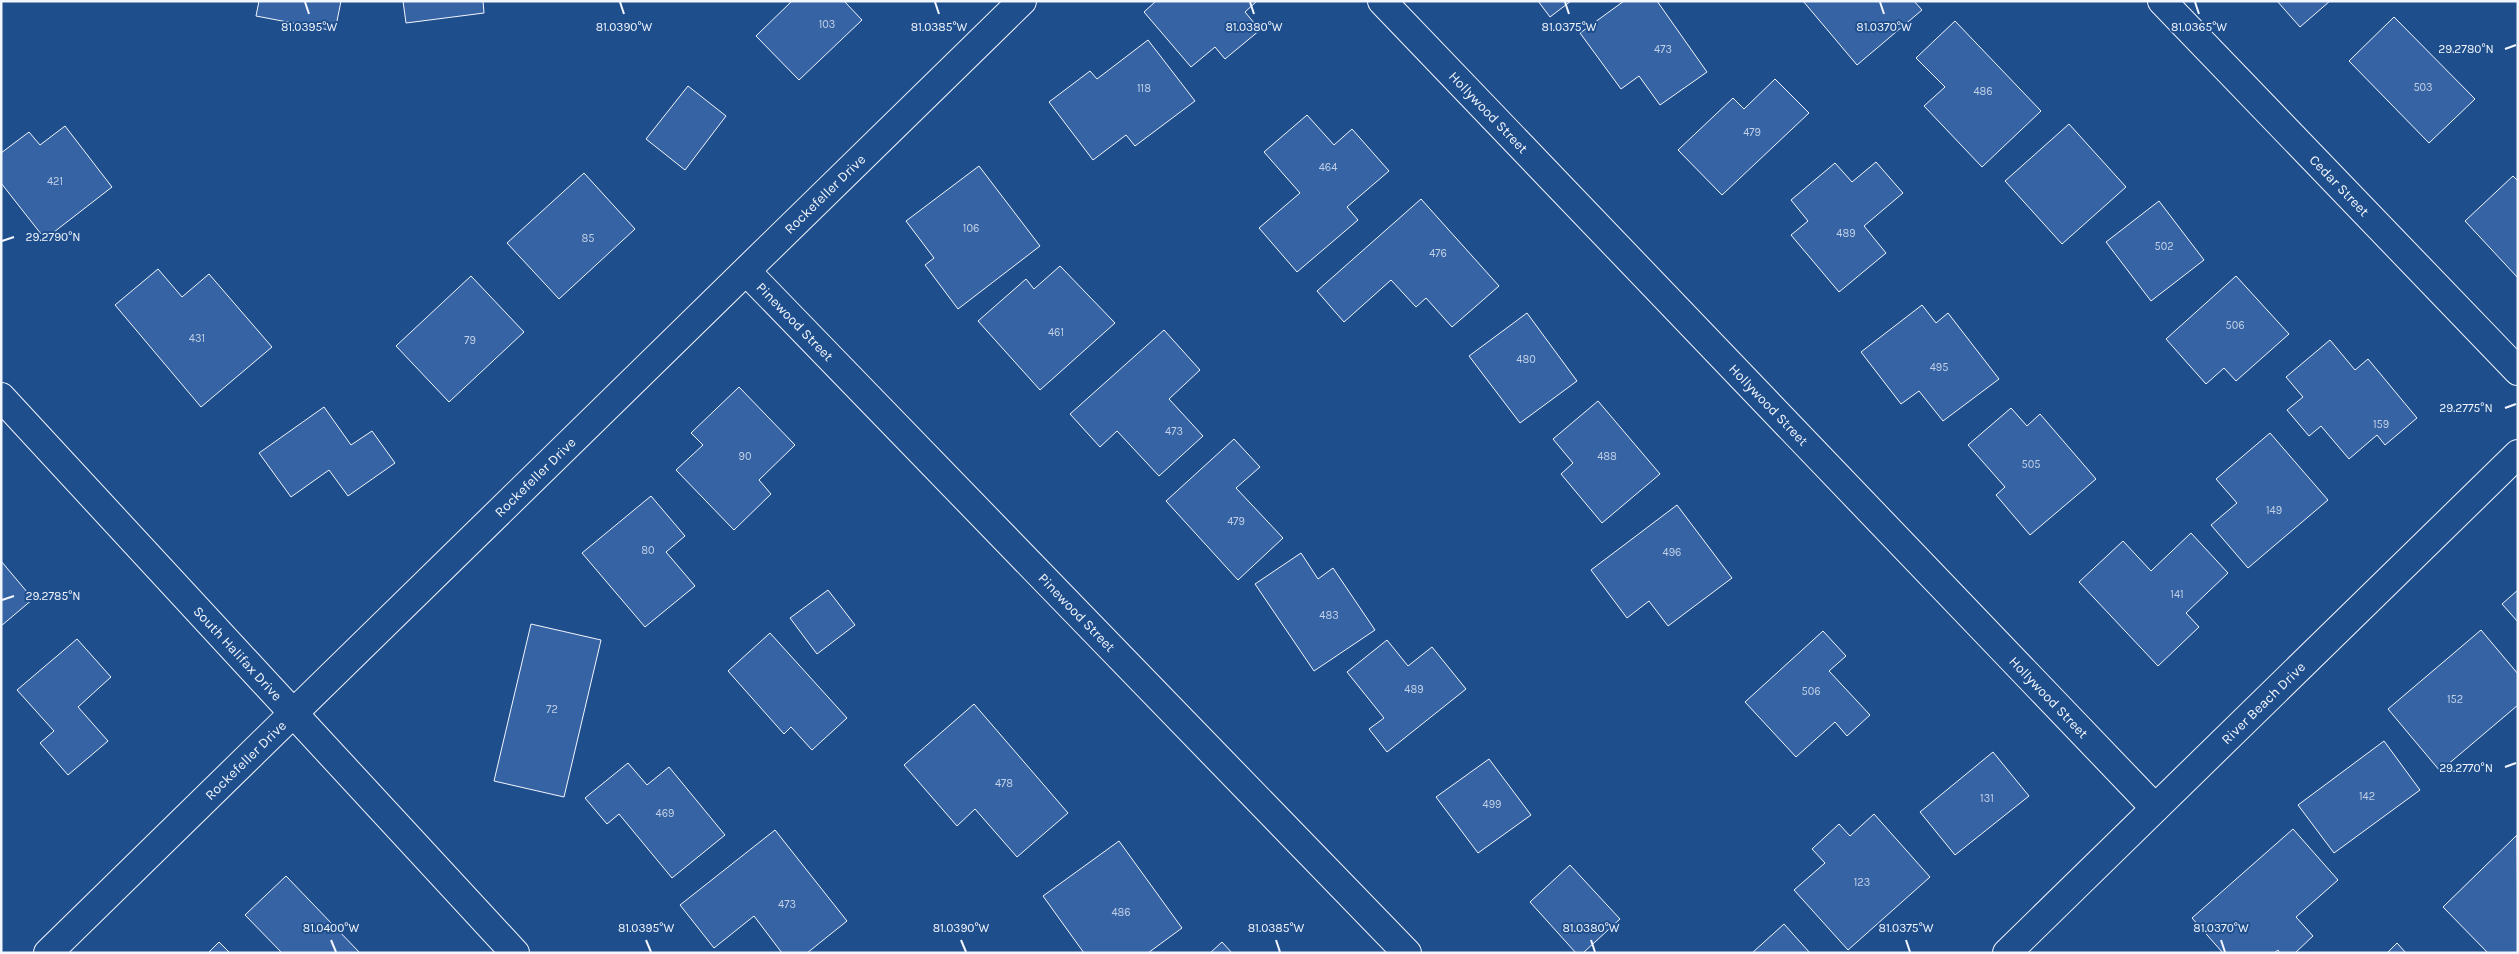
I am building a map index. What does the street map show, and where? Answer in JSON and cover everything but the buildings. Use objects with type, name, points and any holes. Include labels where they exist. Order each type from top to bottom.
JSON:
[{"type":"street","name":"Rockefeller Drive","points":[[48,953],[292,712],[747,272],[1022,1]]},
{"type":"street","name":"Hollywood Street","points":[[1382,1],[2155,808]]},
{"type":"street","name":"Cedar Street","points":[[2162,1],[2518,371]]},
{"type":"street","name":"Pinewood Street","points":[[747,272],[1407,953]]},
{"type":"street","name":"South Halifax Drive","points":[[1,397],[515,953]]},
{"type":"street","name":"River Beach Drive","points":[[2007,953],[2518,454]]}]
